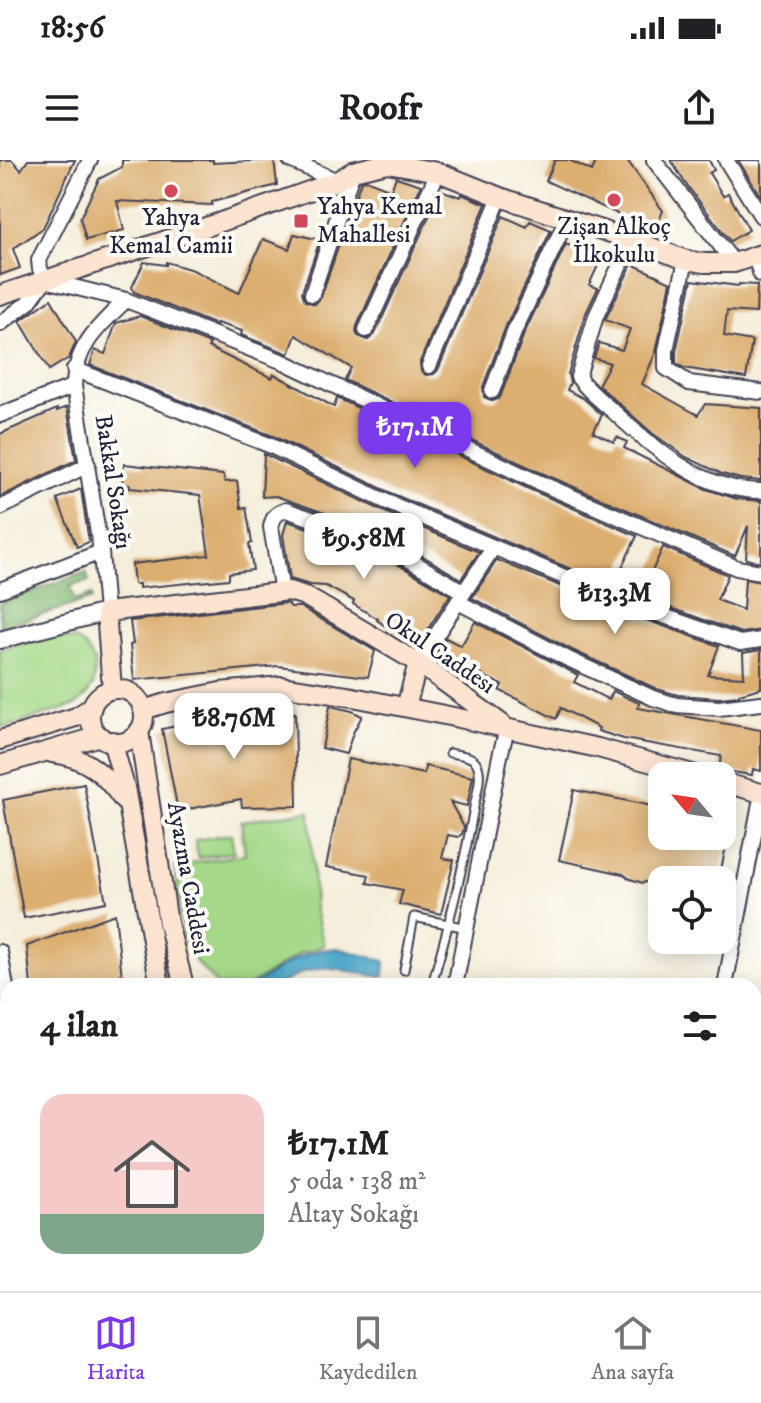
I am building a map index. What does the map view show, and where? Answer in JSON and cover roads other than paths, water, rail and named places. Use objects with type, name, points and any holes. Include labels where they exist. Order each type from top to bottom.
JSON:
[{"type":"main road","points":[[0,295],[387,163],[438,172],[500,197],[686,260],[734,263],[758,255]]},
{"type":"main road","name":"Okul Caddesı","points":[[106,612],[289,591],[305,596],[418,663],[507,728],[649,762]]},
{"type":"main road","name":"Bakkal Sokağı","points":[[106,612],[112,689]]},
{"type":"main road","points":[[406,707],[418,663]]},
{"type":"main road","points":[[143,710],[220,692],[273,686],[353,697],[507,728]]},
{"type":"main road","points":[[0,765],[106,739],[128,740],[139,731],[144,717],[141,703],[132,693],[112,689],[96,699],[92,707],[92,723],[106,739]]},
{"type":"main road","points":[[0,740],[76,717],[92,707]]},
{"type":"main road","name":"Ayazma Caddesi","points":[[139,731],[168,923],[182,978]]},
{"type":"main road","name":"Ayazma Caddesi","points":[[106,739],[128,806],[159,978]]},
{"type":"main road","points":[[45,752],[92,765],[128,806]]},
{"type":"main road","points":[[736,787],[761,796]]},
{"type":"main road","points":[[178,964],[191,978]]},
{"type":"street","points":[[45,280],[39,260],[90,160]]},
{"type":"street","points":[[290,160],[345,176],[312,294]]},
{"type":"street","points":[[654,160],[734,263]]},
{"type":"street","points":[[726,160],[761,216]]},
{"type":"street","points":[[366,330],[438,172]]},
{"type":"street","points":[[429,366],[500,197]]},
{"type":"street","points":[[492,391],[515,330],[567,219]]},
{"type":"street","points":[[632,240],[596,316],[578,377],[587,389],[664,456],[716,483],[761,491]]},
{"type":"street","points":[[758,255],[761,275]]},
{"type":"street","points":[[686,260],[666,350],[666,368],[689,383],[761,392]]},
{"type":"street","points":[[45,280],[126,300],[286,363],[533,480],[737,568],[761,572]]},
{"type":"street","points":[[0,324],[29,302],[45,280]]},
{"type":"street","name":"Bakkal Sokağı","points":[[106,612],[101,552],[74,386],[74,369],[96,330],[126,300]]},
{"type":"street","points":[[74,369],[269,445],[389,503],[619,600],[728,640],[740,643],[761,640]]},
{"type":"street","points":[[0,415],[74,386]]},
{"type":"street","points":[[0,508],[88,465]]},
{"type":"street","points":[[282,592],[271,527],[276,515],[286,510],[396,552],[461,597],[568,659],[653,698],[676,705],[719,708],[761,703]]},
{"type":"street","points":[[418,663],[493,548]]},
{"type":"street","points":[[0,590],[101,552]]},
{"type":"street","points":[[0,640],[106,612]]},
{"type":"street","points":[[457,978],[507,728]]},
{"type":"street","points":[[727,978],[761,796]]},
{"type":"street","points":[[0,952],[4,978]]},
{"type":"lane","points":[[434,977],[449,925],[478,782],[475,760],[450,753]]},
{"type":"lane","points":[[469,833],[485,837]]},
{"type":"lane","points":[[404,970],[414,917],[467,928]]},
{"type":"water","points":[[337,948],[385,961],[384,977],[325,968],[292,978],[264,978],[302,956]]},
{"type":"place","name":"Yahya Kemal Camii","points":[[171,191]]},
{"type":"place","name":"Zişan Alkoç İlkokulu","points":[[614,200]]},
{"type":"place","name":"Yahya Kemal Mahallesi","points":[[301,221]]}]
